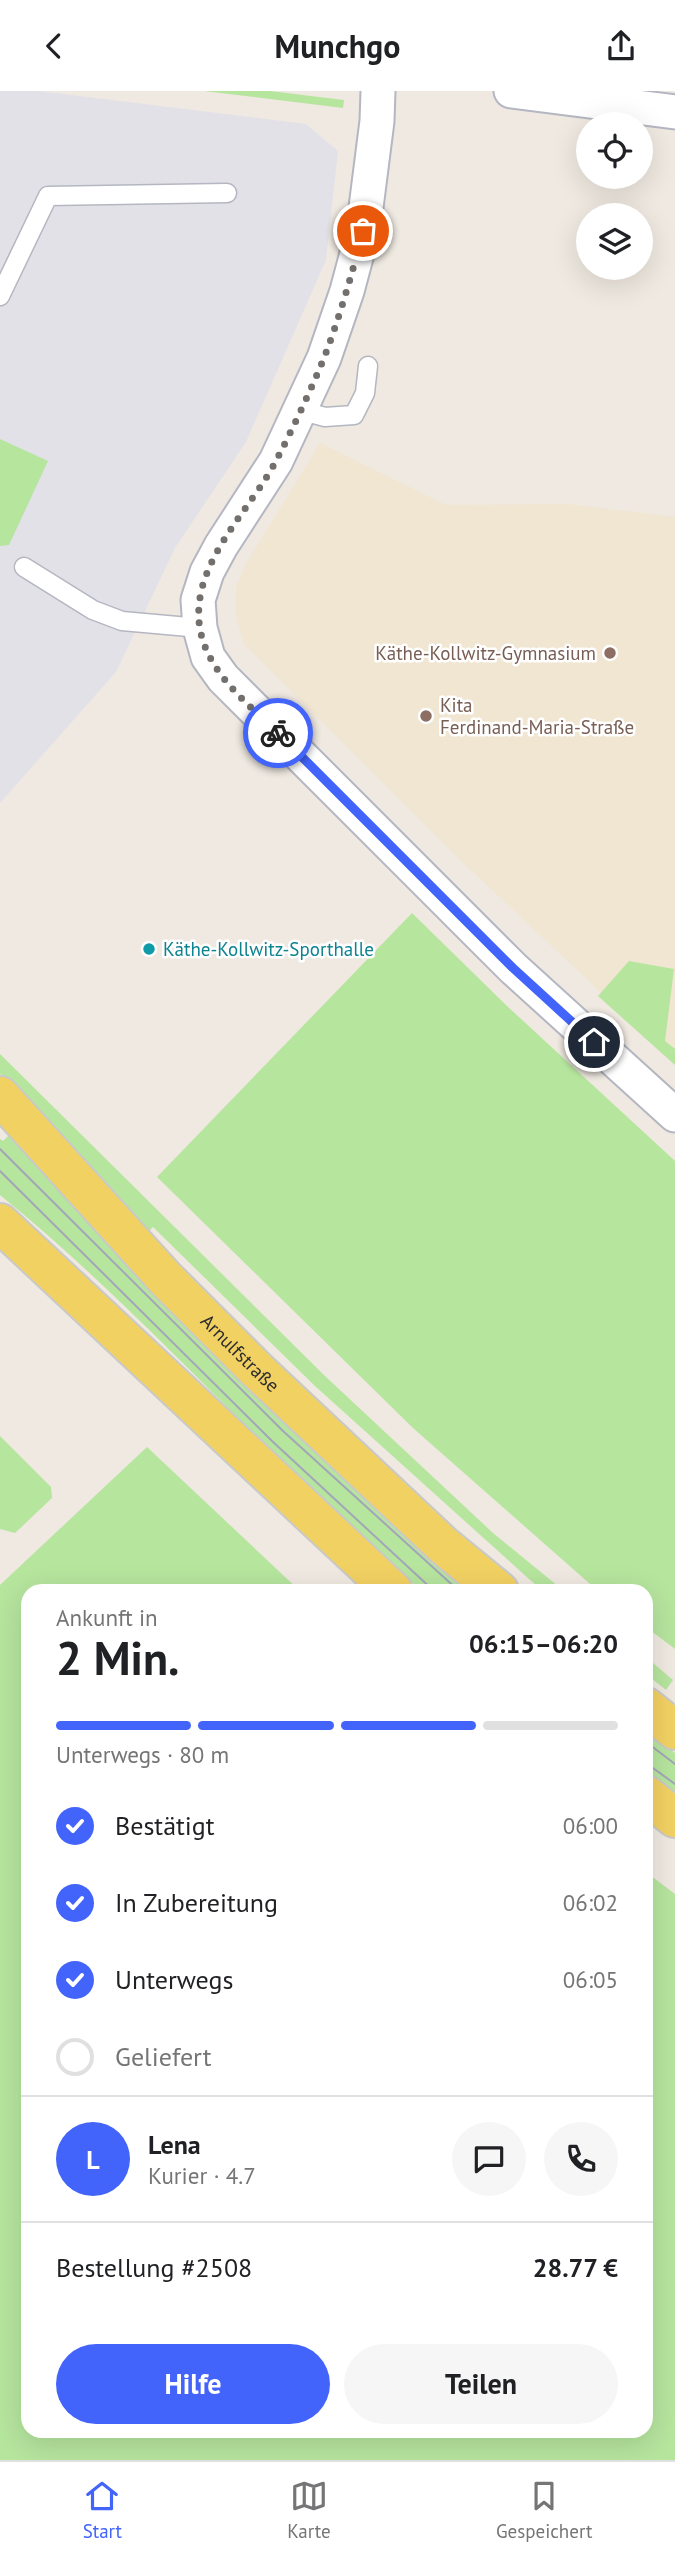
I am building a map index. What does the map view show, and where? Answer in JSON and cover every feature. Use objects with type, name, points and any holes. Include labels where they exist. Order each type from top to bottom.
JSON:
[{"type":"main road","name":"Arnulfstraße","points":[[0,1096],[165,1278],[258,1371],[443,1545],[490,1584]]},
{"type":"main road","points":[[0,1223],[386,1584]]},
{"type":"main road","points":[[653,1713],[675,1730]]},
{"type":"main road","points":[[653,1801],[675,1818]]},
{"type":"street","points":[[378,91],[377,121],[363,231],[347,291],[328,347],[276,461],[207,572],[198,600],[200,628],[208,657],[223,678],[513,968],[675,1115]]},
{"type":"street","points":[[511,91],[675,112]]},
{"type":"lane","points":[[0,296],[48,196],[226,193]]},
{"type":"lane","points":[[299,410],[325,417],[354,415],[365,393],[368,366]]},
{"type":"lane","points":[[24,567],[93,610],[122,621],[200,628]]},
{"type":"shaded area","points":[[0,91],[39,91],[306,124],[338,151],[326,260],[246,442],[175,548],[116,672],[0,803]]},
{"type":"shaded area","points":[[320,443],[446,505],[567,504],[675,517],[675,1062],[457,857],[244,644],[236,617],[236,588],[246,564]]},
{"type":"green space","points":[[204,91],[270,91],[344,100],[343,108]]},
{"type":"green space","points":[[0,439],[48,461],[9,545],[0,546]]},
{"type":"green space","points":[[412,913],[507,1006],[675,1161],[675,1649],[653,1632],[653,1584],[590,1584],[413,1428],[157,1177]]},
{"type":"green space","points":[[629,961],[674,969],[665,1041],[675,1049],[675,1065],[598,996]]},
{"type":"green space","points":[[0,1054],[325,1376],[493,1533],[555,1584],[535,1584],[529,1579],[315,1386],[153,1227],[147,1233],[70,1145],[0,1074]]},
{"type":"green space","points":[[12,1132],[465,1584],[414,1584],[266,1446],[103,1286],[0,1195],[0,1139],[3,1141]]},
{"type":"green space","points":[[0,1436],[51,1487],[52,1498],[15,1533],[0,1529]]},
{"type":"green space","points":[[147,1447],[293,1584],[21,1584],[21,2438],[653,2438],[653,1877],[675,1894],[675,2460],[0,2460],[0,1585]]},
{"type":"green space","points":[[653,1663],[673,1680],[666,1690],[653,1680]]},
{"type":"green space","points":[[653,1736],[675,1753],[675,1795],[653,1780]]},
{"type":"tram line","points":[[0,1149],[283,1431],[451,1584]]},
{"type":"tram line","points":[[0,1171],[272,1441],[426,1584]]},
{"type":"tram line","points":[[653,1747],[675,1764]]},
{"type":"tram line","points":[[653,1768],[675,1784]]},
{"type":"way so far","points":[[278,733],[223,678],[208,657],[200,628],[198,600],[207,572],[221,546],[276,461],[324,358],[347,291],[363,231]]},
{"type":"place","name":"Käthe-Kollwitz-Gymnasium","points":[[610,653]]},
{"type":"place","name":"Kita Ferdinand-Maria-Straße","points":[[426,716]]},
{"type":"place","name":"Käthe-Kollwitz-Sporthalle","points":[[149,949]]},
{"type":"route","points":[[278,733],[513,968],[594,1042]]}]
